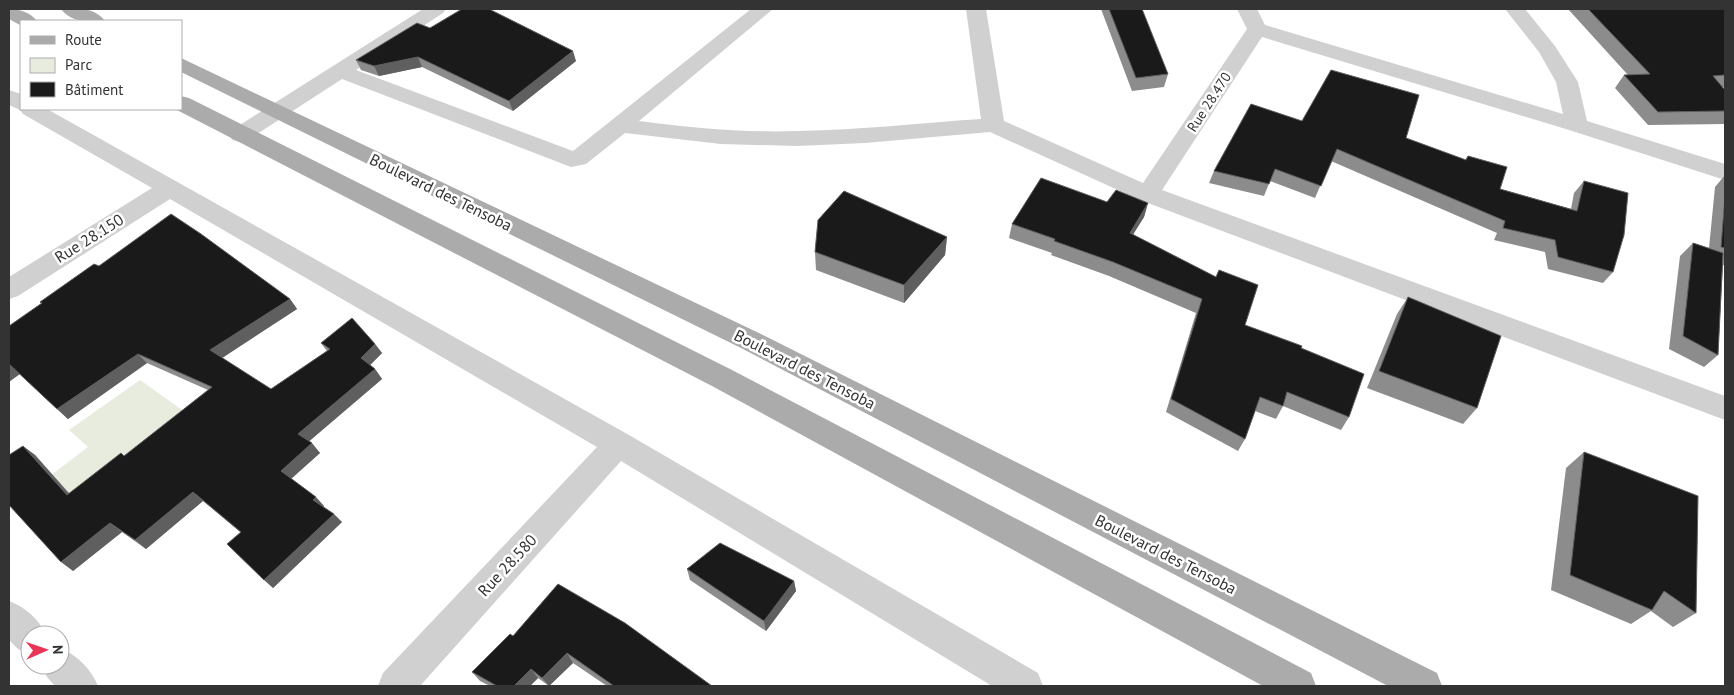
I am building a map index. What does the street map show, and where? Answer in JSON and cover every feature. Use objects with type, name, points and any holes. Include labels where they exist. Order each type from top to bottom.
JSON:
[{"type":"main road","points":[[70,9],[93,20]]},
{"type":"main road","points":[[9,12],[25,20]]},
{"type":"main road","name":"Boulevard des Tensoba","points":[[182,64],[751,341],[1424,686]]},
{"type":"main road","points":[[182,104],[722,378],[1298,686]]},
{"type":"street","points":[[240,134],[436,9]]},
{"type":"street","points":[[341,71],[571,159],[578,159],[763,9]]},
{"type":"street","points":[[976,9],[993,124]]},
{"type":"street","points":[[1247,9],[1257,29],[1577,125],[1725,172]]},
{"type":"street","points":[[1515,9],[1548,50],[1567,82],[1577,125]]},
{"type":"street","name":"Rue 28.470","points":[[1148,194],[1257,29]]},
{"type":"street","points":[[9,96],[20,103]]},
{"type":"street","points":[[33,110],[618,444],[1025,686]]},
{"type":"street","points":[[621,125],[666,132],[767,138],[823,138],[993,124],[1148,194],[1725,408]]},
{"type":"street","name":"Rue 28.150","points":[[9,290],[170,188]]},
{"type":"street","name":"Rue 28.580","points":[[396,686],[618,444]]},
{"type":"street","points":[[9,617],[20,627]]},
{"type":"street","points":[[68,675],[80,686]]},
{"type":"green space","points":[[140,380],[185,412],[41,523],[13,504],[88,447],[69,430]]},
{"type":"building","points":[[462,9],[489,9],[573,51],[509,101],[418,57],[374,66],[356,60],[417,23],[430,28]]},
{"type":"building","points":[[1109,9],[1142,9],[1168,74],[1136,78]]},
{"type":"building","points":[[1588,9],[1725,9],[1725,75],[1713,76],[1725,90],[1725,111],[1658,112],[1624,75],[1650,74]]},
{"type":"building","points":[[1331,70],[1419,95],[1406,138],[1466,160],[1468,156],[1507,167],[1500,189],[1577,211],[1584,181],[1628,193],[1624,235],[1613,272],[1558,257],[1555,240],[1503,228],[1505,221],[1337,149],[1321,186],[1275,169],[1269,184],[1214,171],[1251,104],[1302,121]]},
{"type":"building","points":[[1041,178],[1107,202],[1116,190],[1148,203],[1130,233],[1216,277],[1219,270],[1258,285],[1245,325],[1302,346],[1301,348],[1364,374],[1349,417],[1287,392],[1283,406],[1260,397],[1245,439],[1171,399],[1202,299],[1113,262],[1054,241],[1055,239],[1012,224]]},
{"type":"building","points":[[844,191],[947,237],[904,285],[815,252],[818,220]]},
{"type":"building","points":[[1725,196],[1725,248],[1721,247]]},
{"type":"building","points":[[171,214],[290,299],[210,350],[271,389],[330,349],[321,343],[352,318],[375,344],[361,358],[375,369],[298,434],[312,443],[281,471],[316,497],[313,500],[334,514],[264,580],[227,544],[241,532],[193,492],[135,540],[110,523],[61,562],[9,505],[9,455],[23,446],[67,495],[121,453],[124,456],[212,387],[138,354],[57,409],[9,364],[9,326],[94,264],[99,266]]},
{"type":"building","points":[[1693,243],[1723,253],[1718,355],[1683,336]]},
{"type":"building","points":[[1408,297],[1501,336],[1477,408],[1379,371]]},
{"type":"building","points":[[1584,452],[1698,496],[1696,613],[1664,591],[1652,610],[1570,575]]},
{"type":"building","points":[[720,543],[794,581],[764,621],[687,569]]},
{"type":"building","points":[[558,584],[625,623],[712,686],[614,686],[567,653],[542,678],[531,669],[514,686],[497,686],[472,672],[510,634],[513,636]]}]
